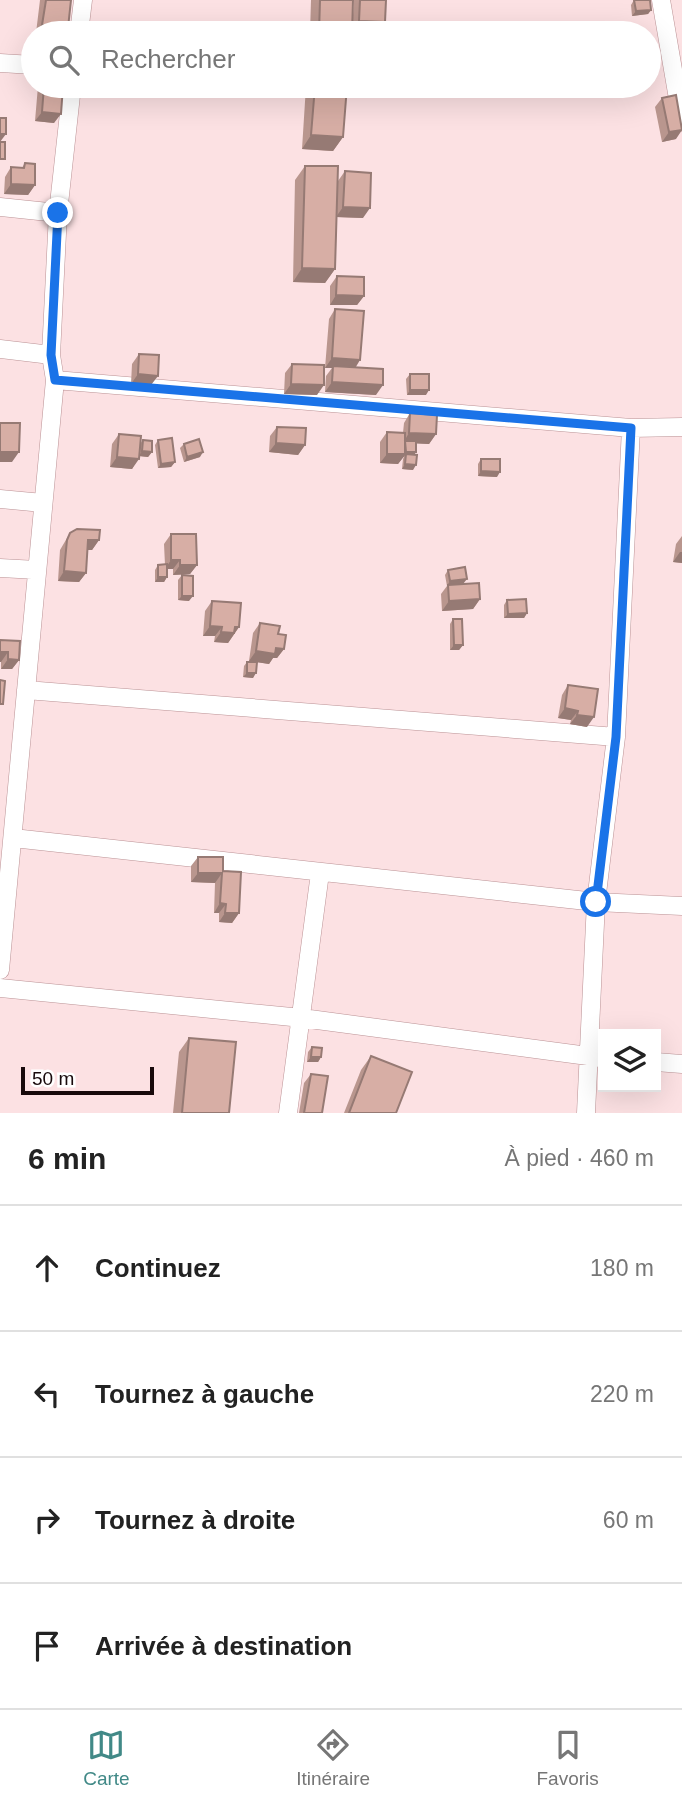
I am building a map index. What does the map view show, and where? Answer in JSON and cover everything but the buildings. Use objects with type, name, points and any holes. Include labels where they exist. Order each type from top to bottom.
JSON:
[{"type":"street","points":[[80,21],[83,0]]},
{"type":"street","points":[[661,0],[682,122]]},
{"type":"street","points":[[0,63],[21,64]]},
{"type":"street","points":[[0,970],[4,882],[13,838],[55,380],[51,355],[58,213],[71,98]]},
{"type":"street","points":[[0,207],[58,213]]},
{"type":"street","points":[[0,349],[51,355]]},
{"type":"street","points":[[55,380],[631,428],[682,427]]},
{"type":"street","points":[[586,1113],[597,1058],[596,902],[616,737],[631,428]]},
{"type":"street","points":[[0,499],[43,503]]},
{"type":"street","points":[[0,568],[37,570]]},
{"type":"street","points":[[26,690],[616,737]]},
{"type":"street","points":[[13,838],[596,902],[682,906]]},
{"type":"street","points":[[288,1113],[320,873]]},
{"type":"street","points":[[0,988],[302,1018],[597,1058]]},
{"type":"street","points":[[661,1062],[682,1064]]},
{"type":"route","points":[[58,213],[51,355],[55,380],[631,428],[616,737],[596,902]]}]
